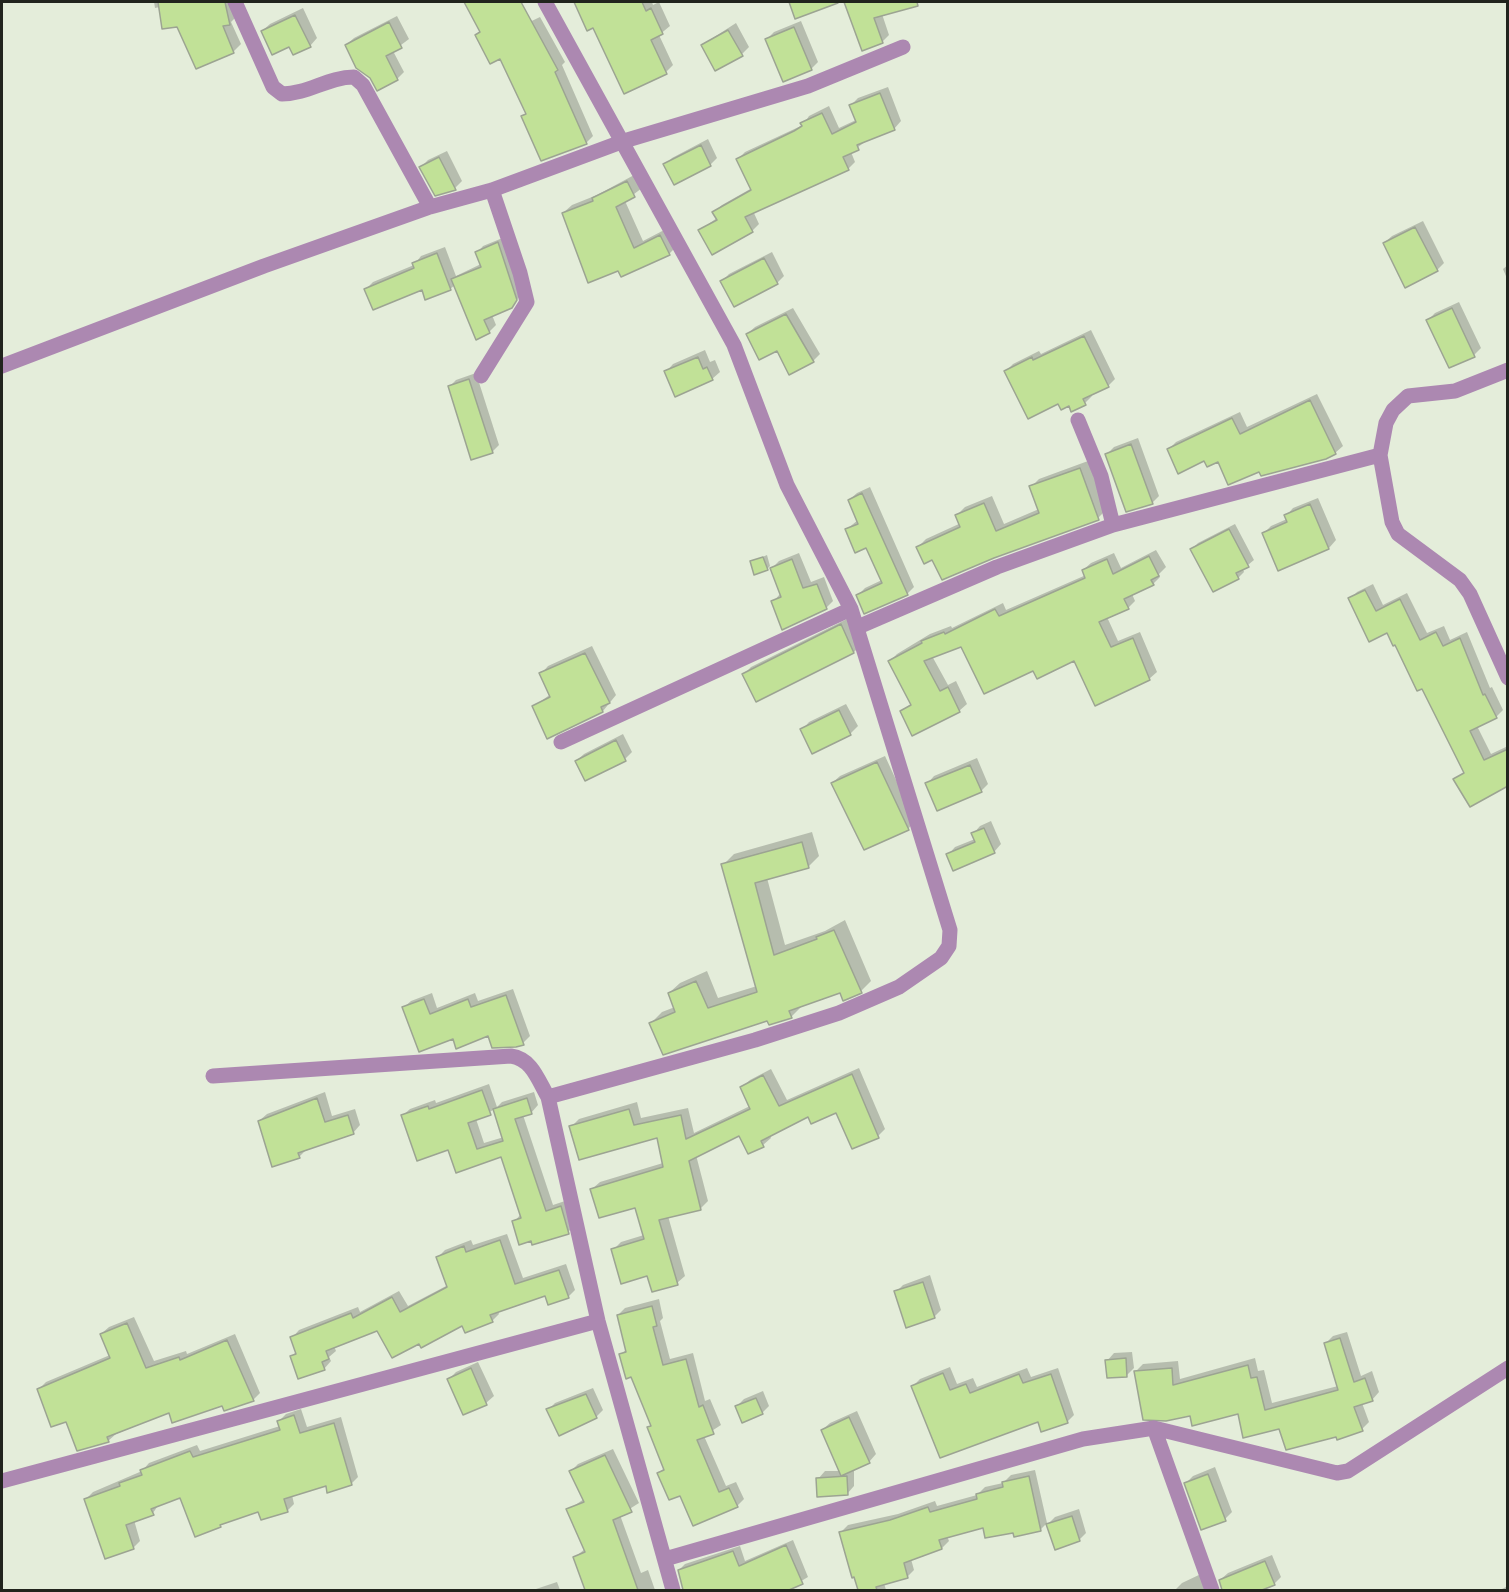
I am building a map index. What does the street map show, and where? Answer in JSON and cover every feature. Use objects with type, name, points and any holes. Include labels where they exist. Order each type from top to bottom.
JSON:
[{"type":"street","points":[[235,2],[273,87],[282,94],[299,94],[339,77],[354,76],[363,85],[430,207]]},
{"type":"street","points":[[546,2],[734,345],[787,485],[851,609],[949,918],[950,941],[947,952],[899,987],[839,1013],[755,1040],[548,1097]]},
{"type":"street","points":[[2,366],[264,266],[430,207],[492,190],[624,141],[808,86],[903,47]]},
{"type":"street","points":[[480,376],[527,302],[520,273],[492,190]]},
{"type":"street","points":[[1508,370],[1455,391],[1407,396],[1393,410],[1386,423],[1380,455],[1392,522],[1398,534],[1460,580],[1470,594],[1508,678]]},
{"type":"street","points":[[1078,420],[1101,476],[1113,525]]},
{"type":"street","points":[[858,627],[998,567],[1113,525],[1380,455]]},
{"type":"street","points":[[561,742],[851,609]]},
{"type":"street","points":[[213,1076],[511,1056],[521,1058],[529,1064],[548,1097],[598,1321],[673,1590]]},
{"type":"street","points":[[2,1481],[598,1321]]},
{"type":"street","points":[[665,1559],[1083,1439],[1154,1428],[1337,1473],[1348,1471],[1508,1368]]},
{"type":"street","points":[[1154,1428],[1212,1590]]},
{"type":"building","points":[[158,2],[225,2],[230,25],[223,26],[234,53],[196,69],[177,27],[162,29]]},
{"type":"building","points":[[464,2],[521,2],[558,70],[555,72],[587,144],[541,161],[521,116],[526,114],[500,59],[490,64],[475,35],[480,32]]},
{"type":"building","points":[[574,2],[642,2],[646,11],[651,8],[663,34],[651,40],[667,74],[624,94],[593,28],[587,31]]},
{"type":"building","points":[[789,2],[837,2],[838,3],[795,19]]},
{"type":"building","points":[[844,2],[917,2],[918,6],[874,18],[883,43],[862,51]]},
{"type":"building","points":[[295,15],[311,47],[293,55],[289,47],[272,55],[261,31]]},
{"type":"building","points":[[389,22],[402,48],[386,56],[398,80],[377,91],[370,78],[356,68],[345,45]]},
{"type":"building","points":[[794,27],[812,70],[783,82],[765,39]]},
{"type":"building","points":[[728,30],[743,56],[715,71],[701,45]]},
{"type":"building","points":[[880,93],[895,130],[857,145],[859,150],[843,157],[849,170],[745,217],[753,232],[712,255],[698,230],[717,220],[712,212],[751,190],[736,159],[794,131],[802,126],[800,123],[822,113],[832,134],[856,122],[849,105]]},
{"type":"building","points":[[701,145],[711,166],[674,185],[663,164]]},
{"type":"building","points":[[439,157],[456,190],[435,196],[419,167]]},
{"type":"building","points":[[627,181],[635,197],[616,207],[634,248],[660,235],[670,255],[621,277],[618,271],[588,283],[562,213],[593,201],[592,198]]},
{"type":"building","points":[[1415,227],[1438,271],[1405,288],[1383,243]]},
{"type":"building","points":[[498,242],[517,300],[512,308],[484,320],[490,333],[476,340],[451,279],[481,267],[475,252]]},
{"type":"building","points":[[437,253],[451,290],[425,300],[422,290],[373,310],[364,289],[414,268],[412,263]]},
{"type":"building","points":[[764,258],[778,284],[734,307],[720,281]]},
{"type":"building","points":[[1452,308],[1475,357],[1449,368],[1426,320]]},
{"type":"building","points":[[786,314],[814,362],[789,375],[777,351],[759,360],[746,334]]},
{"type":"building","points":[[1084,336],[1109,387],[1083,399],[1086,405],[1071,412],[1069,406],[1061,410],[1058,404],[1028,419],[1004,371]]},
{"type":"building","points":[[698,357],[703,369],[707,367],[713,380],[675,397],[664,371]]},
{"type":"building","points":[[469,379],[493,453],[471,460],[448,386]]},
{"type":"building","points":[[1310,400],[1336,454],[1326,459],[1261,476],[1259,472],[1228,485],[1218,462],[1207,467],[1204,461],[1178,474],[1167,449],[1232,418],[1240,434]]},
{"type":"building","points":[[1131,444],[1153,504],[1126,512],[1105,454]]},
{"type":"building","points":[[1080,468],[1099,520],[994,558],[942,580],[932,560],[924,564],[916,547],[960,527],[955,515],[984,503],[996,531],[1039,513],[1029,486]]},
{"type":"building","points":[[862,493],[908,595],[864,614],[856,595],[882,583],[866,548],[855,553],[845,529],[858,524],[848,500]]},
{"type":"building","points":[[1310,504],[1329,549],[1278,571],[1262,533],[1287,522],[1284,515]]},
{"type":"building","points":[[1229,529],[1249,567],[1236,573],[1239,579],[1213,592],[1190,549]]},
{"type":"building","points":[[1149,556],[1159,576],[1151,580],[1154,585],[1124,599],[1129,609],[1099,622],[1111,647],[1133,638],[1150,680],[1095,706],[1074,661],[1037,679],[1033,671],[984,694],[961,647],[924,661],[940,691],[948,687],[960,712],[912,736],[900,711],[911,705],[888,661],[922,643],[921,641],[944,632],[945,634],[995,609],[999,616],[1085,578],[1082,570],[1107,559],[1113,574]]},
{"type":"building","points":[[763,557],[768,570],[754,575],[750,561]]},
{"type":"building","points":[[792,559],[803,588],[817,584],[827,609],[782,630],[771,601],[781,597],[770,568]]},
{"type":"building","points":[[1365,590],[1376,611],[1400,599],[1420,640],[1436,632],[1443,646],[1460,638],[1483,695],[1485,694],[1497,718],[1470,731],[1484,760],[1508,749],[1508,786],[1470,807],[1453,779],[1464,773],[1422,689],[1417,691],[1387,633],[1369,642],[1348,598]]},
{"type":"building","points":[[841,624],[854,653],[756,702],[742,674]]},
{"type":"building","points":[[585,653],[610,703],[601,707],[603,712],[547,739],[532,706],[550,697],[539,673]]},
{"type":"building","points":[[839,710],[851,735],[812,754],[800,729]]},
{"type":"building","points":[[616,740],[626,761],[585,781],[575,761]]},
{"type":"building","points":[[877,762],[909,830],[864,850],[831,783]]},
{"type":"building","points":[[970,765],[982,792],[937,811],[925,783]]},
{"type":"building","points":[[984,828],[995,853],[953,871],[946,854],[975,842],[971,833]]},
{"type":"building","points":[[802,842],[809,868],[755,883],[774,955],[834,930],[862,993],[843,1001],[840,993],[789,1011],[792,1018],[769,1025],[767,1021],[663,1055],[649,1023],[675,1012],[668,993],[696,981],[708,1008],[757,992],[721,864]]},
{"type":"building","points":[[506,995],[524,1045],[492,1048],[488,1036],[456,1049],[453,1039],[419,1052],[402,1007],[424,999],[430,1014],[468,999],[471,1007]]},
{"type":"building","points":[[852,1074],[879,1138],[852,1149],[836,1113],[811,1124],[808,1117],[761,1141],[764,1147],[748,1154],[739,1136],[689,1161],[701,1210],[659,1220],[678,1285],[652,1292],[647,1276],[621,1284],[611,1249],[644,1239],[635,1208],[599,1218],[590,1189],[663,1167],[657,1138],[579,1160],[569,1126],[629,1109],[634,1125],[681,1115],[686,1139],[750,1109],[740,1087],[763,1075],[779,1106]]},
{"type":"building","points":[[482,1090],[491,1115],[468,1123],[477,1149],[503,1141],[493,1109],[527,1098],[532,1114],[515,1119],[546,1211],[561,1206],[569,1234],[532,1245],[531,1241],[519,1245],[512,1221],[521,1218],[501,1157],[456,1173],[448,1150],[417,1161],[401,1115],[428,1106],[429,1109]]},
{"type":"building","points":[[317,1098],[325,1122],[348,1115],[354,1134],[298,1153],[300,1158],[272,1167],[258,1121]]},
{"type":"building","points":[[500,1240],[515,1284],[559,1270],[569,1298],[548,1305],[545,1296],[490,1315],[493,1322],[465,1333],[462,1326],[421,1348],[419,1344],[392,1358],[377,1331],[326,1351],[329,1359],[322,1362],[325,1370],[298,1379],[290,1356],[296,1354],[290,1337],[351,1313],[353,1318],[392,1297],[400,1312],[447,1287],[436,1257],[464,1246],[466,1252]]},
{"type":"building","points":[[923,1282],[935,1318],[906,1328],[894,1291]]},
{"type":"building","points":[[652,1306],[657,1326],[653,1327],[663,1365],[686,1359],[699,1407],[703,1405],[714,1434],[697,1440],[719,1492],[729,1488],[738,1507],[693,1526],[680,1496],[669,1500],[657,1473],[664,1470],[647,1427],[651,1426],[631,1377],[626,1379],[619,1354],[626,1352],[617,1315]]},
{"type":"building","points":[[127,1323],[146,1368],[179,1357],[180,1360],[227,1340],[254,1401],[224,1411],[222,1406],[172,1423],[169,1413],[107,1437],[109,1442],[77,1451],[66,1422],[51,1427],[37,1389],[110,1358],[100,1334]]},
{"type":"building","points":[[1340,1338],[1354,1382],[1365,1378],[1373,1401],[1354,1407],[1363,1431],[1337,1440],[1336,1437],[1286,1450],[1279,1429],[1243,1438],[1238,1414],[1192,1426],[1190,1416],[1166,1421],[1143,1420],[1134,1371],[1172,1368],[1173,1385],[1248,1365],[1251,1378],[1257,1377],[1265,1410],[1338,1390],[1324,1343]]},
{"type":"building","points":[[1126,1358],[1127,1377],[1107,1378],[1105,1360]]},
{"type":"building","points":[[471,1368],[487,1405],[463,1415],[447,1379]]},
{"type":"building","points":[[943,1373],[950,1390],[966,1384],[970,1393],[1019,1374],[1023,1383],[1051,1374],[1068,1423],[1041,1432],[1038,1422],[940,1458],[911,1386]]},
{"type":"building","points":[[586,1394],[597,1418],[559,1436],[546,1409]]},
{"type":"building","points":[[756,1398],[763,1414],[742,1423],[735,1406]]},
{"type":"building","points":[[294,1415],[300,1433],[334,1423],[352,1485],[327,1493],[326,1486],[284,1499],[288,1512],[261,1520],[258,1512],[220,1525],[221,1527],[195,1537],[180,1498],[151,1509],[154,1515],[126,1525],[134,1549],[105,1559],[84,1499],[142,1475],[140,1470],[190,1451],[193,1457],[280,1430],[277,1421]]},
{"type":"building","points":[[849,1417],[870,1463],[841,1476],[821,1430]]},
{"type":"building","points":[[605,1455],[632,1512],[613,1520],[638,1590],[585,1590],[573,1557],[585,1552],[566,1509],[584,1502],[569,1471]]},
{"type":"building","points":[[1208,1474],[1226,1521],[1201,1530],[1184,1483]]},
{"type":"building","points":[[847,1476],[848,1495],[817,1497],[816,1478]]},
{"type":"building","points":[[1029,1476],[1041,1531],[1014,1537],[1013,1533],[985,1538],[983,1528],[939,1540],[942,1549],[904,1563],[908,1578],[876,1587],[877,1590],[858,1590],[854,1577],[852,1578],[839,1532],[890,1520],[928,1507],[930,1512],[977,1499],[976,1494],[1003,1487],[1002,1482]]},
{"type":"building","points":[[1072,1516],[1080,1541],[1055,1550],[1046,1524]]},
{"type":"building","points":[[786,1545],[803,1584],[789,1590],[683,1590],[678,1570],[733,1551],[739,1566]]},
{"type":"building","points":[[1265,1561],[1275,1585],[1262,1590],[1222,1590],[1219,1580]]}]
